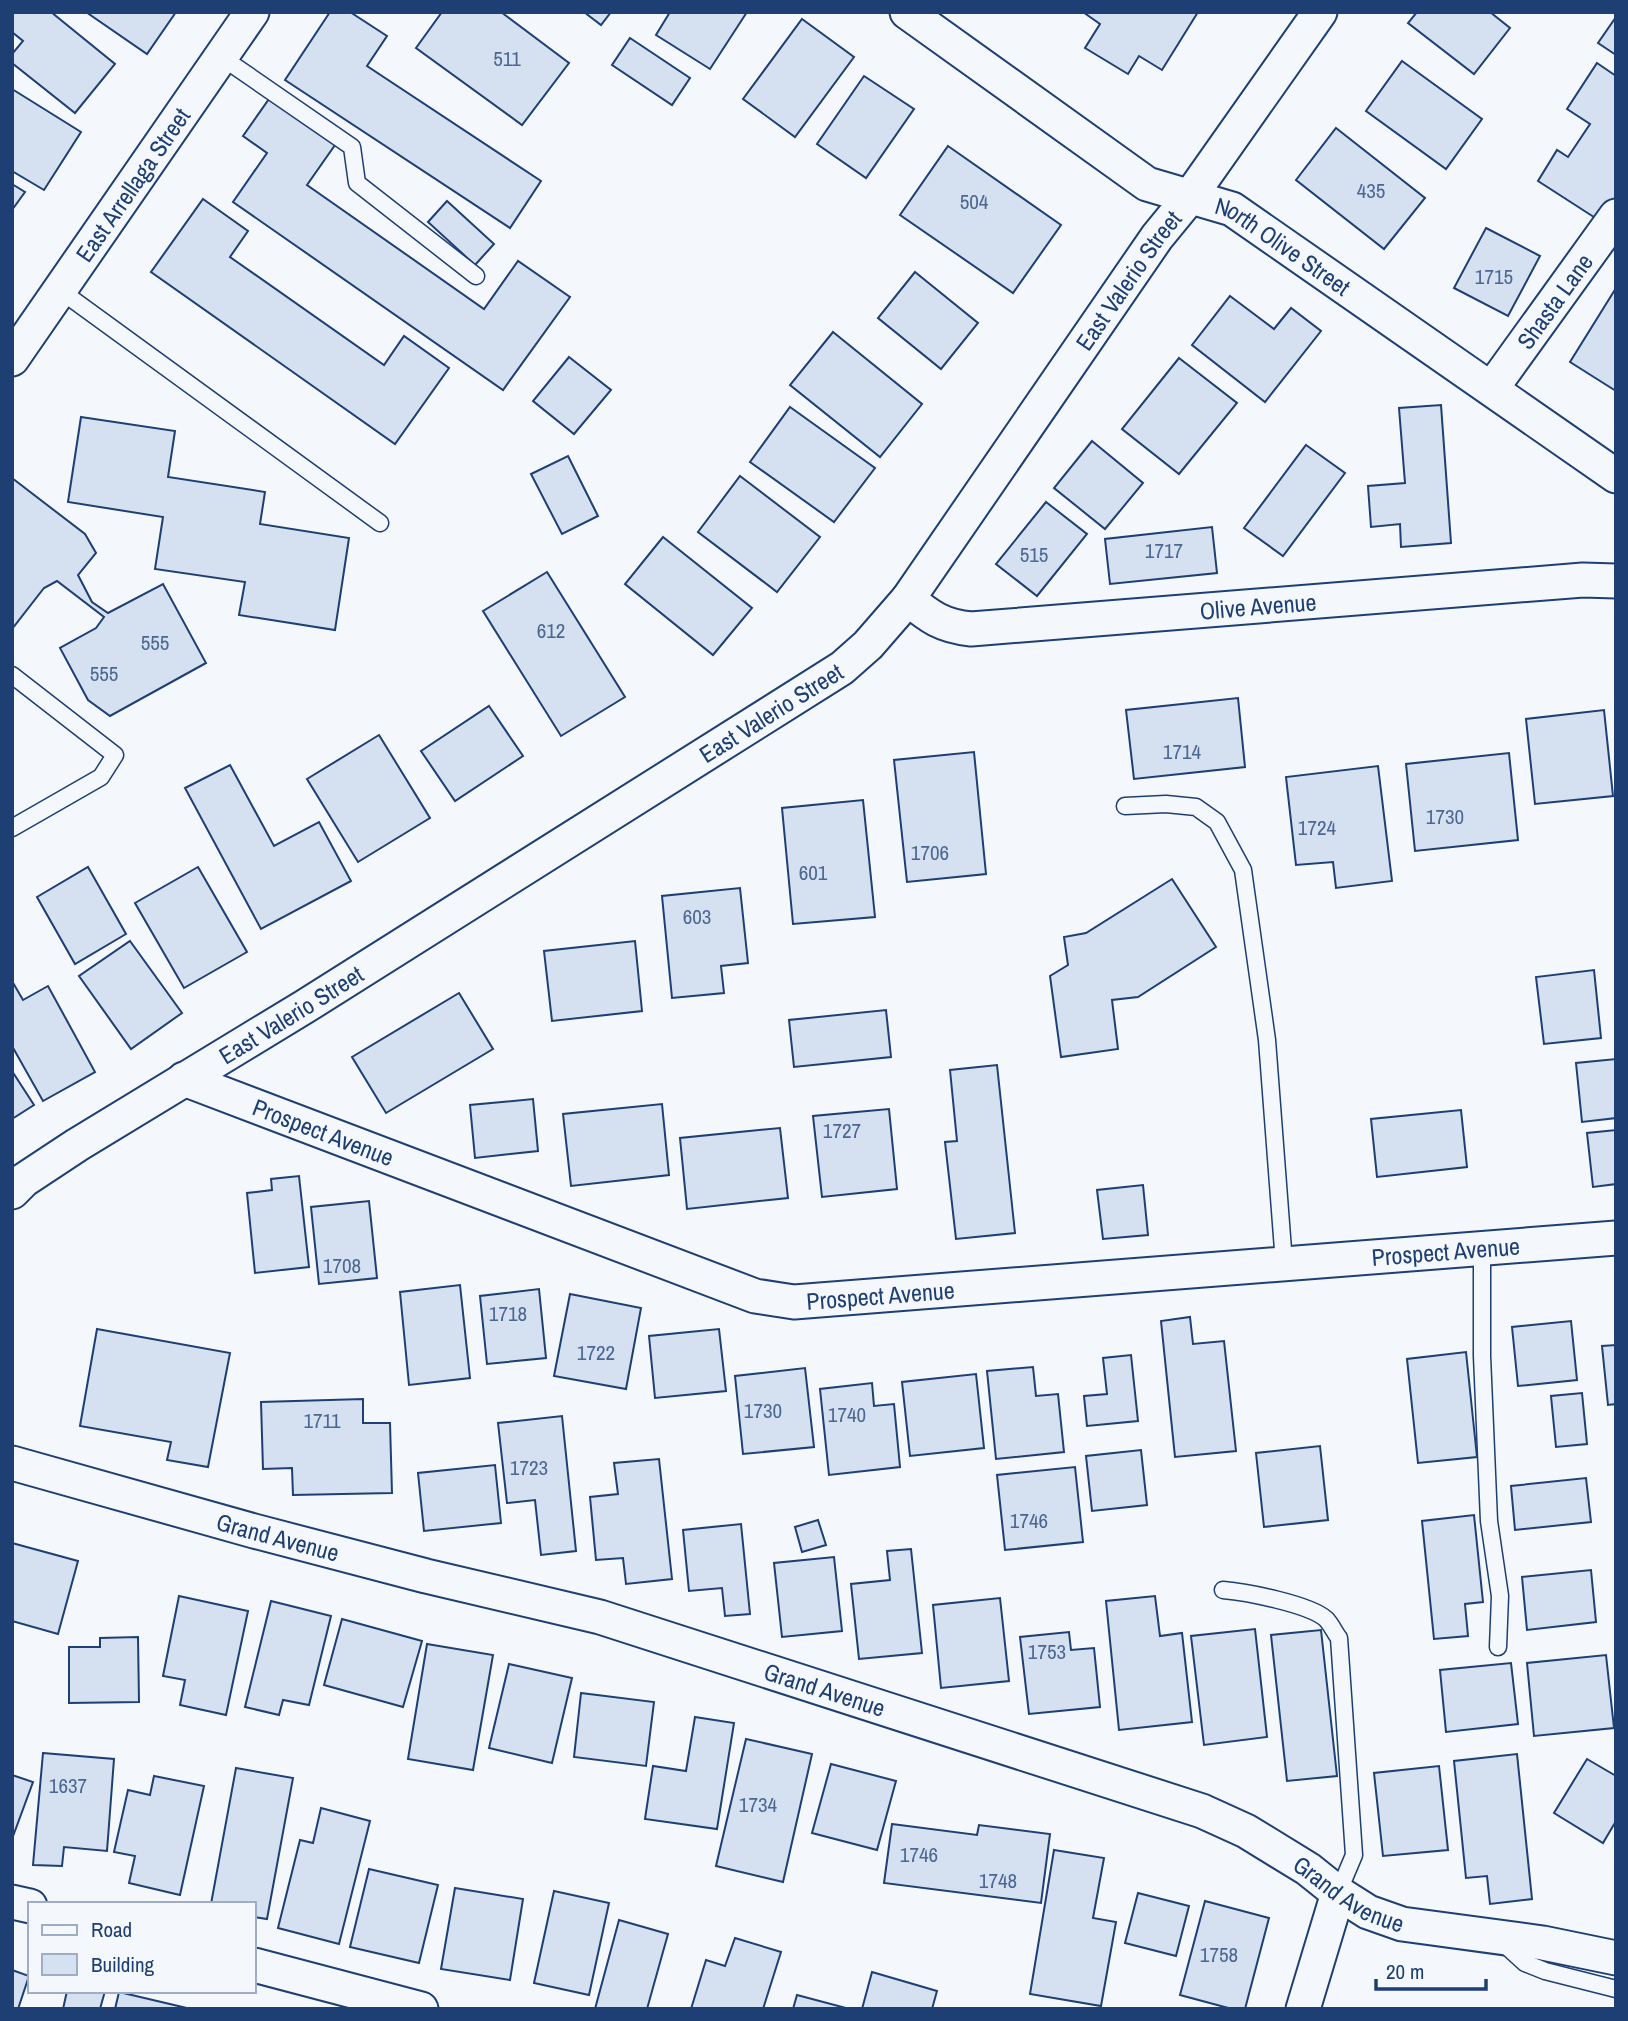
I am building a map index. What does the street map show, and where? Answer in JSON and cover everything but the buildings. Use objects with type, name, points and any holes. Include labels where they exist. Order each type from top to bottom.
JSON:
[{"type":"street","name":"East Arrellaga Street","points":[[12,359],[252,12]]},
{"type":"street","name":"North Olive Street","points":[[906,12],[1147,184],[1233,209],[1616,476]]},
{"type":"street","name":"East Valerio Street","points":[[12,1192],[24,1180],[66,1152],[304,1007],[842,668],[868,645],[908,599],[1149,248],[1189,198],[1214,158],[1320,12]]},
{"type":"street","name":"Shasta Lane","points":[[1492,388],[1616,216]]},
{"type":"street","name":"Olive Avenue","points":[[908,599],[933,619],[950,627],[971,629],[1583,580],[1616,581]]},
{"type":"street","name":"Prospect Avenue","points":[[184,1079],[755,1296],[794,1302],[1616,1238]]},
{"type":"street","name":"Grand Avenue","points":[[12,1463],[280,1538],[600,1617],[1163,1798],[1202,1811],[1246,1831],[1308,1869],[1368,1912],[1402,1924],[1543,1943],[1616,1958]]},
{"type":"street","points":[[1303,2009],[1338,1893]]},
{"type":"street","points":[[256,1966],[421,2009]]},
{"type":"lane","points":[[220,56],[352,147],[357,183],[476,276]]},
{"type":"lane","points":[[61,291],[380,523]]},
{"type":"lane","points":[[12,675],[115,755],[101,777],[12,828]]},
{"type":"lane","points":[[1125,806],[1166,804],[1196,807],[1217,822],[1243,870],[1267,1040],[1284,1263]]},
{"type":"lane","points":[[1482,1248],[1482,1356],[1489,1521],[1500,1596],[1498,1647]]},
{"type":"lane","points":[[1223,1590],[1249,1592],[1297,1606],[1326,1619],[1339,1638],[1354,1855],[1338,1893]]},
{"type":"lane","points":[[1496,1937],[1525,1963],[1545,1971],[1616,1989]]}]
